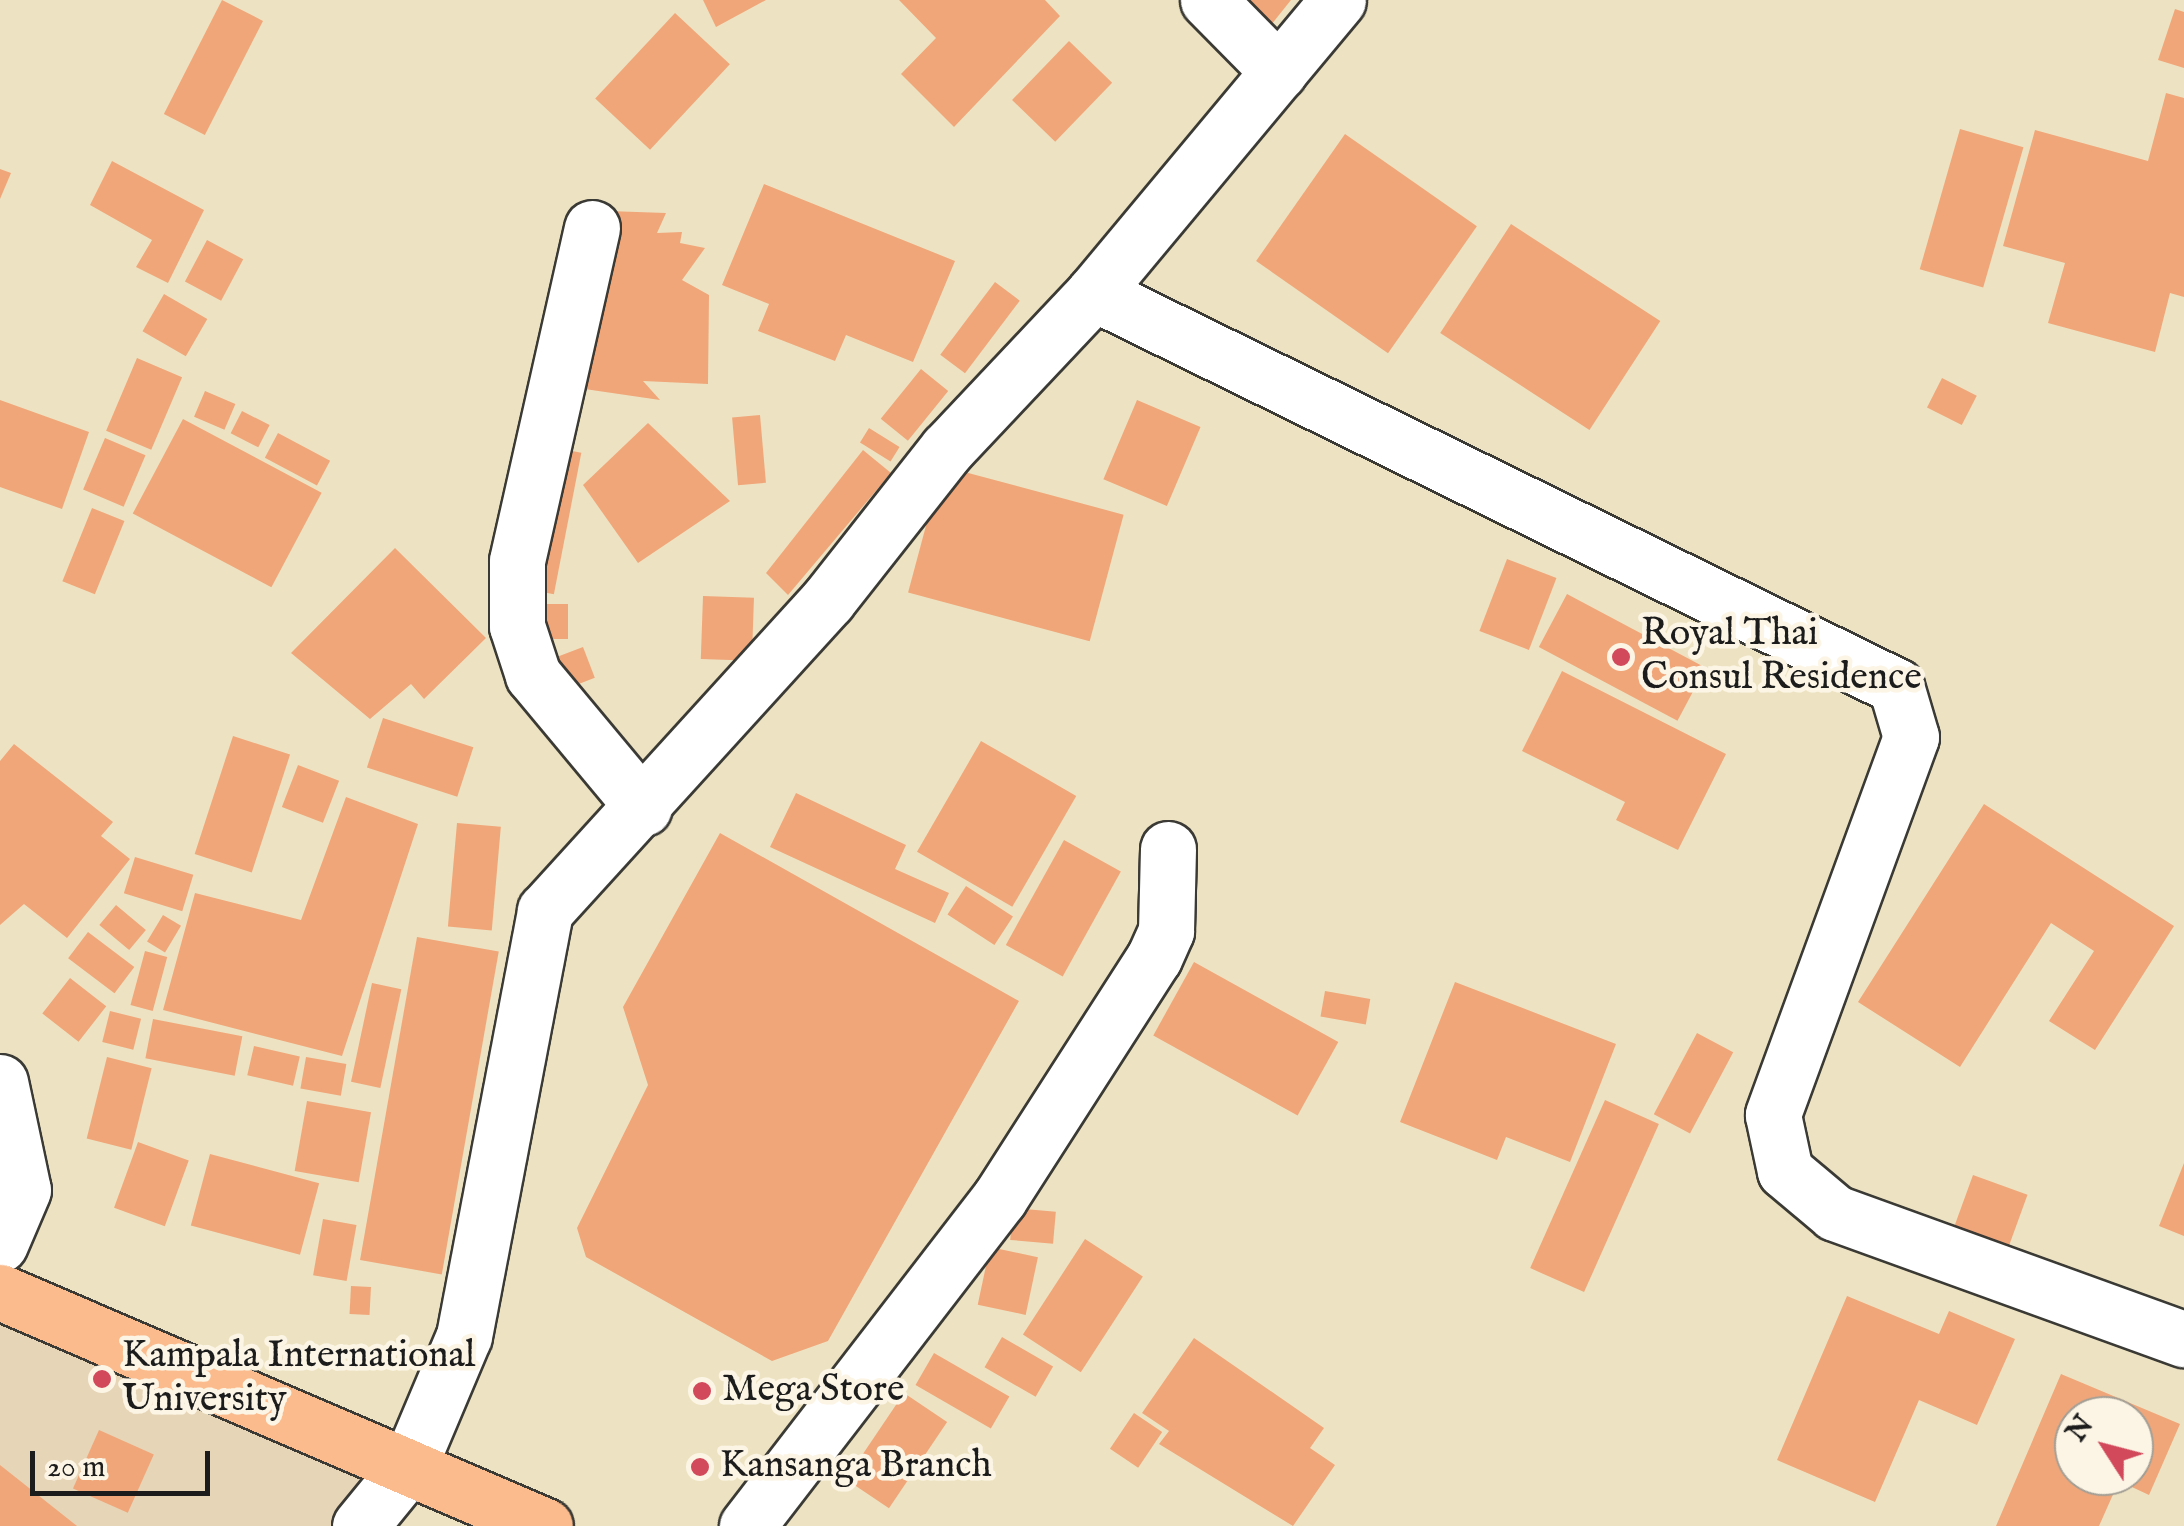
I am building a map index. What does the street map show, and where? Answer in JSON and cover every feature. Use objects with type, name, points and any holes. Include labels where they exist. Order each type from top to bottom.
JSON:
[{"type":"main road","points":[[0,1292],[545,1526]]},
{"type":"street","points":[[1208,0],[1280,72]]},
{"type":"street","points":[[360,1526],[409,1466],[464,1336],[545,911],[644,808],[947,449],[1094,293],[1338,0]]},
{"type":"street","points":[[592,228],[517,561],[516,626],[533,674],[644,808]]},
{"type":"street","points":[[1094,293],[1896,686],[1910,737],[1773,1115],[1786,1171],[1835,1213],[2184,1339]]},
{"type":"street","points":[[746,1526],[1000,1199],[1154,958],[1166,931],[1168,849]]},
{"type":"street","points":[[0,1082],[23,1190],[0,1244]]},
{"type":"shaded area","name":"Kampala International University","points":[[0,1292],[409,1466],[360,1526],[0,1526]]},
{"type":"building","points":[[222,0],[263,21],[205,135],[164,114]]},
{"type":"building","points":[[703,0],[766,0],[716,27]]},
{"type":"building","points":[[899,0],[1045,0],[1060,16],[954,127],[901,74],[936,38]]},
{"type":"building","points":[[1233,0],[1291,0],[1267,30]]},
{"type":"building","points":[[2175,9],[2184,12],[2184,68],[2158,60]]},
{"type":"building","points":[[675,13],[730,64],[650,150],[595,99]]},
{"type":"building","points":[[1069,41],[1112,83],[1055,142],[1012,100]]},
{"type":"building","points":[[2166,93],[2184,98],[2184,297],[2170,293],[2155,352],[2048,323],[2065,263],[2003,246],[2035,130],[2148,161]]},
{"type":"building","points":[[1960,129],[2023,147],[1983,288],[1920,269]]},
{"type":"building","points":[[1345,134],[1477,226],[1388,353],[1256,261]]},
{"type":"building","points":[[112,161],[204,210],[168,283],[136,267],[152,240],[90,205]]},
{"type":"building","points":[[0,169],[11,173],[0,199]]},
{"type":"building","points":[[764,184],[955,261],[913,362],[846,335],[835,361],[758,331],[769,304],[722,285]]},
{"type":"building","points":[[608,211],[666,213],[657,233],[682,232],[680,243],[705,248],[682,280],[709,295],[708,384],[643,381],[660,400],[571,387]]},
{"type":"building","points":[[1511,224],[1660,321],[1589,430],[1440,333]]},
{"type":"building","points":[[207,240],[243,259],[221,301],[185,281]]},
{"type":"building","points":[[995,282],[1020,301],[965,373],[940,355]]},
{"type":"building","points":[[164,294],[207,319],[186,356],[142,331]]},
{"type":"building","points":[[137,358],[182,377],[151,450],[106,431]]},
{"type":"building","points":[[921,369],[948,391],[908,441],[881,419]]},
{"type":"building","points":[[1942,378],[1977,396],[1962,425],[1927,407]]},
{"type":"building","points":[[205,391],[235,404],[224,430],[194,417]]},
{"type":"building","points":[[0,400],[89,432],[62,509],[0,487]]},
{"type":"building","points":[[1137,400],[1201,427],[1167,506],[1103,479]]},
{"type":"building","points":[[242,411],[270,425],[258,447],[231,433]]},
{"type":"building","points":[[760,415],[766,483],[738,485],[732,417]]},
{"type":"building","points":[[183,419],[322,493],[271,587],[133,513]]},
{"type":"building","points":[[648,423],[730,501],[638,563],[583,485]]},
{"type":"building","points":[[869,428],[900,447],[891,461],[860,442]]},
{"type":"building","points":[[278,433],[330,461],[317,485],[265,458]]},
{"type":"building","points":[[105,438],[146,455],[124,507],[83,490]]},
{"type":"building","points":[[546,446],[581,453],[554,594],[519,587]]},
{"type":"building","points":[[863,450],[891,473],[788,595],[766,573]]},
{"type":"building","points":[[942,466],[1124,515],[1090,641],[908,593]]},
{"type":"building","points":[[92,508],[124,521],[95,594],[62,581]]},
{"type":"building","points":[[395,548],[486,638],[424,699],[411,684],[370,719],[291,653]]},
{"type":"building","points":[[1507,559],[1556,578],[1529,650],[1479,631]]},
{"type":"building","name":"Royal Thai Consul Residence","points":[[1567,594],[1706,668],[1677,721],[1539,647]]},
{"type":"building","points":[[703,596],[754,598],[752,661],[701,659]]},
{"type":"building","points":[[530,604],[568,604],[568,639],[530,639]]},
{"type":"building","points":[[583,647],[595,678],[559,691],[548,661]]},
{"type":"building","points":[[1562,671],[1726,754],[1678,850],[1616,820],[1625,802],[1522,751]]},
{"type":"building","points":[[383,718],[473,747],[457,797],[367,767]]},
{"type":"building","points":[[233,736],[290,755],[252,872],[195,854]]},
{"type":"building","points":[[981,741],[1076,796],[1012,907],[917,852]]},
{"type":"building","points":[[14,744],[113,822],[101,836],[130,859],[67,938],[24,904],[0,925],[0,761]]},
{"type":"building","points":[[298,765],[339,781],[323,823],[282,807]]},
{"type":"building","points":[[796,793],[906,845],[895,869],[949,893],[935,923],[770,847]]},
{"type":"building","points":[[346,797],[418,824],[342,1056],[163,1010],[195,893],[301,920]]},
{"type":"building","points":[[1984,804],[2174,926],[2095,1050],[2049,1021],[2094,951],[2051,923],[1960,1067],[1858,1002]]},
{"type":"building","points":[[457,823],[501,827],[492,930],[448,927]]},
{"type":"building","points":[[720,833],[1019,1001],[828,1341],[772,1361],[586,1257],[577,1228],[648,1085],[623,1007]]},
{"type":"building","points":[[1064,840],[1121,872],[1063,976],[1006,945]]},
{"type":"building","points":[[135,857],[193,875],[182,911],[124,893]]},
{"type":"building","points":[[966,886],[1013,916],[994,945],[947,915]]},
{"type":"building","points":[[116,905],[146,930],[129,950],[99,925]]},
{"type":"building","points":[[163,915],[181,926],[165,952],[147,942]]},
{"type":"building","points":[[88,932],[134,967],[114,993],[68,958]]},
{"type":"building","points":[[417,937],[499,951],[442,1274],[360,1260]]},
{"type":"building","points":[[145,951],[167,957],[153,1011],[131,1005]]},
{"type":"building","points":[[1194,962],[1338,1042],[1298,1115],[1153,1035]]},
{"type":"building","points":[[70,978],[106,1006],[79,1042],[42,1013]]},
{"type":"building","points":[[1455,982],[1616,1044],[1570,1162],[1506,1137],[1497,1160],[1400,1122]]},
{"type":"building","points":[[372,983],[401,989],[380,1088],[351,1082]]},
{"type":"building","points":[[1325,991],[1370,999],[1366,1025],[1320,1017]]},
{"type":"building","points":[[110,1011],[141,1019],[133,1050],[102,1042]]},
{"type":"building","points":[[153,1019],[242,1036],[235,1076],[145,1058]]},
{"type":"building","points":[[1697,1033],[1733,1052],[1690,1133],[1654,1114]]},
{"type":"building","points":[[254,1046],[300,1057],[293,1086],[247,1075]]},
{"type":"building","points":[[107,1057],[152,1068],[131,1150],[87,1139]]},
{"type":"building","points":[[306,1057],[346,1064],[341,1096],[300,1089]]},
{"type":"building","points":[[1605,1100],[1659,1124],[1584,1292],[1530,1268]]},
{"type":"building","points":[[307,1101],[371,1112],[359,1182],[295,1171]]},
{"type":"building","points":[[138,1142],[189,1160],[165,1226],[114,1208]]},
{"type":"building","points":[[210,1154],[319,1183],[300,1255],[191,1225]]},
{"type":"building","points":[[2184,1163],[2184,1236],[2159,1226]]},
{"type":"building","points":[[1973,1175],[2028,1195],[2006,1255],[1951,1235]]},
{"type":"building","points":[[1013,1208],[1056,1212],[1053,1244],[1010,1240]]},
{"type":"building","points":[[323,1219],[356,1225],[347,1281],[313,1275]]},
{"type":"building","points":[[1085,1239],[1143,1277],[1081,1372],[1023,1335]]},
{"type":"building","points":[[990,1247],[1038,1257],[1026,1315],[978,1305]]},
{"type":"building","points":[[351,1286],[371,1287],[370,1315],[350,1314]]},
{"type":"building","points":[[1847,1296],[1939,1334],[1949,1311],[2015,1339],[1977,1425],[1919,1400],[1875,1502],[1777,1460]]},
{"type":"building","points":[[1002,1337],[1053,1366],[1036,1397],[984,1367]]},
{"type":"building","points":[[1194,1338],[1324,1428],[1310,1448],[1335,1465],[1293,1526],[1159,1444],[1169,1431],[1142,1413]]},
{"type":"building","points":[[934,1353],[1009,1396],[991,1429],[916,1385]]},
{"type":"building","points":[[2061,1374],[2113,1396],[2054,1396],[2054,1496],[2112,1496],[2099,1526],[1996,1526]]},
{"type":"building","points":[[904,1393],[947,1422],[889,1508],[846,1479]]},
{"type":"building","points":[[1134,1413],[1162,1432],[1138,1468],[1110,1449]]},
{"type":"building","points":[[2154,1413],[2180,1424],[2154,1484]]},
{"type":"building","points":[[99,1430],[154,1454],[128,1513],[73,1488]]},
{"type":"building","points":[[0,1465],[77,1526],[0,1526]]},
{"type":"place","name":"Royal Thai Consul Residence","points":[[1621,657]]},
{"type":"place","name":"Kampala International University","points":[[102,1379]]},
{"type":"place","name":"Mega Store","points":[[702,1391]]},
{"type":"place","name":"Kansanga Branch","points":[[700,1467]]}]
